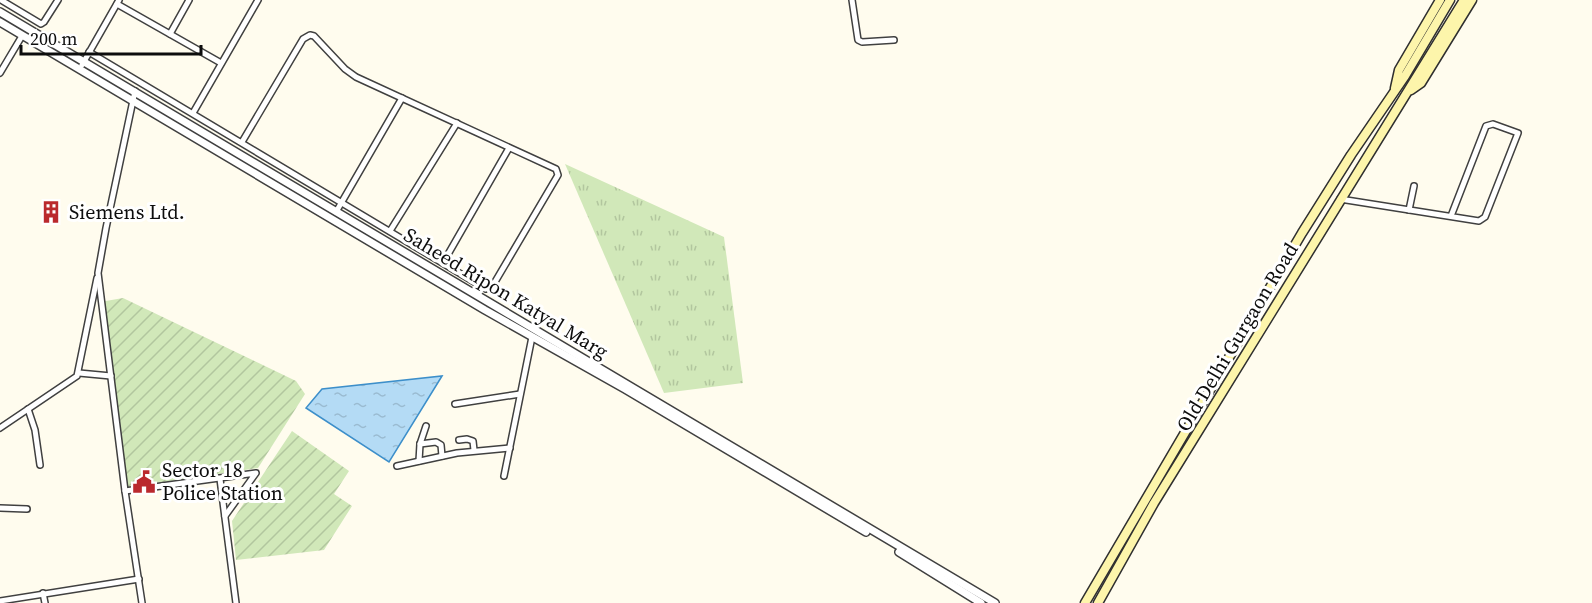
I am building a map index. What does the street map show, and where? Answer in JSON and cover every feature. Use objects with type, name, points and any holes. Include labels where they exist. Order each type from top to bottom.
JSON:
[{"type":"main road","points":[[1393,94],[1399,70],[1440,0]]},
{"type":"main road","name":"Old Delhi Gurgaon Road","points":[[1085,603],[1302,233],[1405,76],[1450,0]]},
{"type":"main road","points":[[1408,92],[1464,0]]},
{"type":"main road","points":[[1408,92],[1421,83],[1472,0]]},
{"type":"main road","name":"Old Delhi Gurgaon Road","points":[[1098,603],[1155,503],[1293,280],[1340,199],[1408,92]]},
{"type":"street","points":[[1,0],[41,24],[58,0]]},
{"type":"street","points":[[170,34],[189,0]]},
{"type":"street","points":[[193,113],[258,0]]},
{"type":"street","points":[[852,0],[858,40],[862,42],[894,40]]},
{"type":"street","points":[[79,69],[118,2],[221,63]]},
{"type":"street","name":"Saheed Ripon Katyal Marg","points":[[0,12],[336,212],[532,337],[672,414],[981,603]]},
{"type":"street","name":"Saheed Ripon Katyal Marg","points":[[0,22],[995,603]]},
{"type":"street","points":[[89,52],[483,288],[489,289],[557,177],[556,169],[350,74],[314,36],[310,35],[303,39],[242,142]]},
{"type":"street","points":[[0,73],[22,36]]},
{"type":"street","points":[[0,428],[75,378],[79,373],[135,91]]},
{"type":"street","points":[[336,212],[402,98]]},
{"type":"street","points":[[390,231],[457,123]]},
{"type":"street","points":[[1340,199],[1479,221],[1485,217],[1518,133],[1493,124],[1486,126],[1451,216]]},
{"type":"street","points":[[443,262],[509,148]]},
{"type":"street","points":[[1409,210],[1414,186]]},
{"type":"street","points":[[98,273],[125,491],[142,603]]},
{"type":"street","points":[[504,476],[532,337]]},
{"type":"street","points":[[79,373],[111,376]]},
{"type":"street","points":[[455,404],[520,394]]},
{"type":"street","points":[[28,410],[35,429],[40,465]]},
{"type":"street","points":[[419,461],[420,444],[426,426]]},
{"type":"street","points":[[459,440],[467,438],[473,441],[474,450]]},
{"type":"street","points":[[420,444],[436,442],[441,445],[442,456]]},
{"type":"street","points":[[396,466],[474,450],[510,448]]},
{"type":"street","points":[[125,491],[256,473],[225,516]]},
{"type":"street","points":[[220,479],[236,603]]},
{"type":"street","points":[[0,508],[27,509]]},
{"type":"street","points":[[0,601],[139,579]]},
{"type":"street","points":[[43,593],[45,603]]},
{"type":"green space","points":[[565,164],[724,237],[743,383],[664,393]]},
{"type":"green space","points":[[123,298],[296,381],[305,394],[258,468],[125,488],[100,302]]},
{"type":"green space","points":[[292,431],[349,471],[334,494],[352,506],[324,550],[236,560],[232,521]]},
{"type":"water","points":[[442,376],[389,462],[306,408],[322,389]]},
{"type":"place","name":"Siemens Ltd.","points":[[51,212]]},
{"type":"place","name":"Sector 18 Police Station","points":[[144,482]]}]
